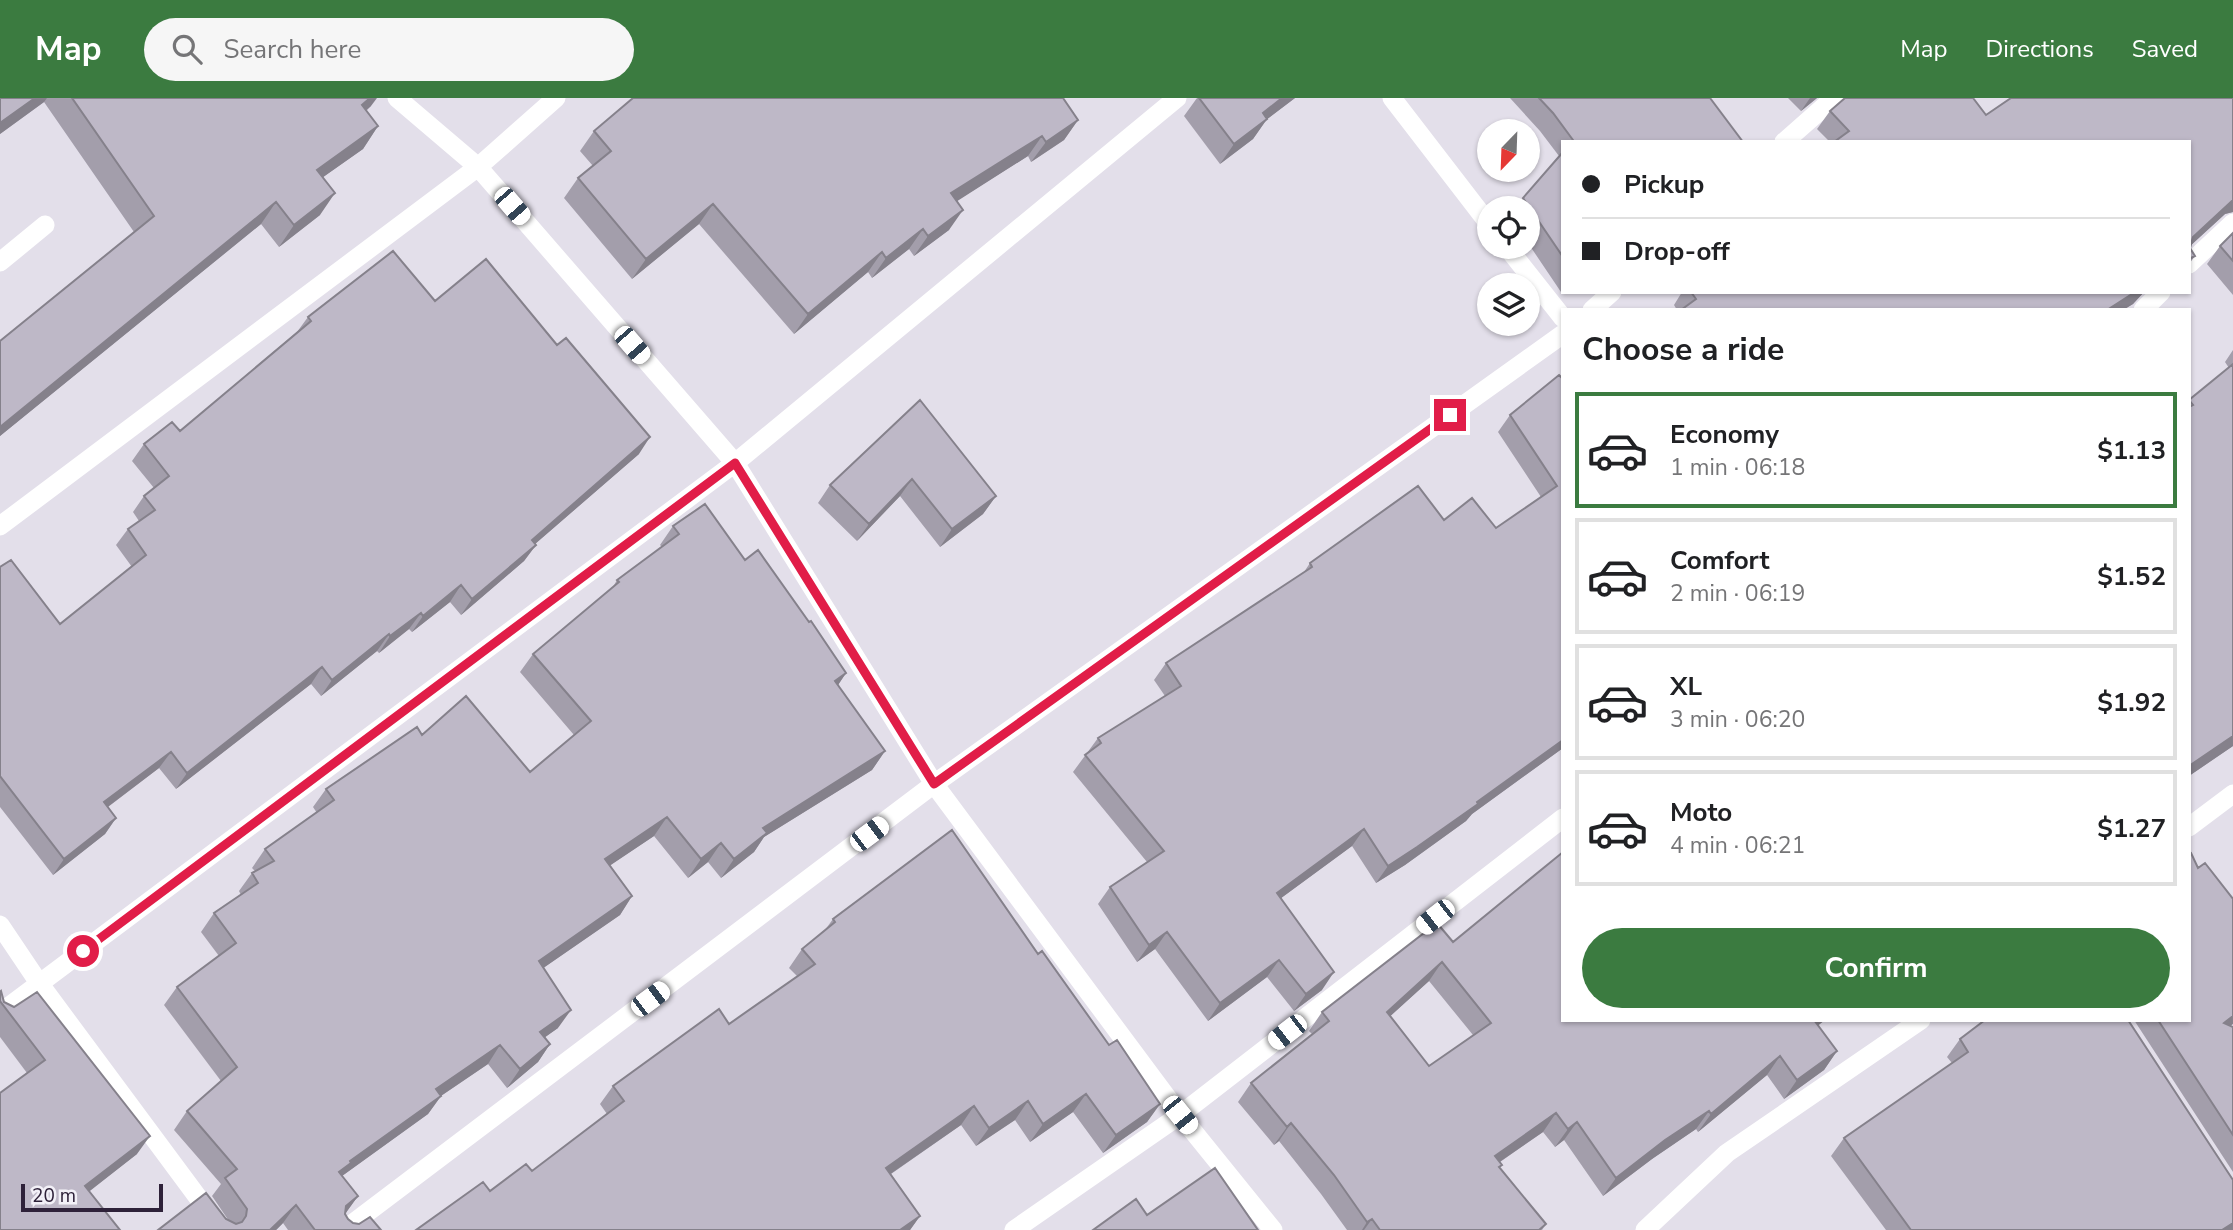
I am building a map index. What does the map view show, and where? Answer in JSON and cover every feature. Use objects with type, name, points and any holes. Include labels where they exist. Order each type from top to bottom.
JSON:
[{"type":"street","points":[[397,98],[478,167],[735,463],[934,784],[1180,1115],[1273,1230]]},
{"type":"street","points":[[0,526],[478,167],[556,98]]},
{"type":"street","points":[[0,1013],[735,463],[1177,98]]},
{"type":"street","points":[[1392,98],[1477,208]]},
{"type":"street","points":[[1786,140],[1834,98]]},
{"type":"street","points":[[2191,262],[2233,223]]},
{"type":"street","points":[[0,262],[45,226]]},
{"type":"street","points":[[1516,259],[1561,315]]},
{"type":"street","points":[[1594,308],[1610,294]]},
{"type":"street","points":[[2145,308],[2159,294]]},
{"type":"street","points":[[344,1230],[934,784],[1561,335]]},
{"type":"street","points":[[2191,826],[2233,794]]},
{"type":"street","points":[[1014,1230],[1180,1115],[1561,820]]},
{"type":"street","points":[[0,925],[39,983],[222,1230]]},
{"type":"street","points":[[1645,1230],[1727,1153],[1918,1022]]},
{"type":"building","points":[[0,98],[35,98],[0,123]]},
{"type":"building","points":[[72,98],[370,98],[362,105],[378,126],[317,170],[335,193],[294,225],[276,202],[0,427],[0,341],[154,216]]},
{"type":"building","points":[[633,98],[1063,98],[1078,120],[1046,142],[1042,136],[951,193],[963,210],[928,236],[923,229],[886,258],[882,252],[808,314],[713,204],[646,259],[578,178],[611,151],[594,131]]},
{"type":"building","points":[[1199,98],[1282,98],[1263,113],[1267,119],[1234,144]]},
{"type":"building","points":[[1539,98],[1710,98],[1742,140],[1573,140]]},
{"type":"building","points":[[1845,98],[1973,98],[1986,115],[2011,98],[2233,98],[2233,200],[2193,237],[2191,244],[2191,140],[1837,140],[1849,131],[1830,111]]},
{"type":"building","points":[[1561,154],[1561,254],[1540,223],[1540,196],[1525,196],[1540,182],[1540,178]]},
{"type":"building","points":[[2233,233],[2233,261],[2220,246]]},
{"type":"building","points":[[393,251],[435,301],[486,259],[557,345],[566,338],[650,437],[532,540],[536,545],[472,599],[461,585],[423,616],[421,613],[390,636],[389,634],[332,680],[322,667],[187,773],[171,752],[104,802],[116,818],[64,859],[0,776],[0,567],[11,560],[60,624],[146,555],[128,529],[155,510],[144,496],[169,476],[144,444],[172,422],[180,431],[311,321],[308,317]]},
{"type":"building","points":[[1692,294],[2132,294],[2110,308],[1684,308],[1696,299]]},
{"type":"building","points":[[2233,364],[2233,736],[2191,765],[2193,405],[2191,398]]},
{"type":"building","points":[[1559,375],[1561,377],[1561,741],[1477,802],[1478,804],[1388,866],[1364,829],[1277,893],[1334,972],[1306,994],[1279,960],[1220,1003],[1167,932],[1149,945],[1110,887],[1164,851],[1085,755],[1101,743],[1098,738],[1181,686],[1166,663],[1312,567],[1310,563],[1418,486],[1444,520],[1472,498],[1496,528],[1557,486],[1510,415]]},
{"type":"building","points":[[920,400],[996,496],[952,529],[912,479],[869,524],[830,485]]},
{"type":"building","points":[[705,504],[745,560],[758,550],[809,622],[811,621],[846,673],[835,681],[885,751],[763,828],[767,833],[734,859],[721,843],[701,859],[667,817],[605,859],[632,896],[539,961],[571,1010],[540,1032],[550,1044],[520,1069],[500,1045],[436,1089],[441,1096],[350,1161],[351,1163],[339,1172],[358,1196],[346,1206],[345,1214],[348,1219],[359,1224],[370,1217],[381,1230],[315,1230],[296,1205],[270,1230],[158,1230],[206,1193],[226,1219],[236,1224],[242,1222],[246,1216],[247,1209],[225,1178],[237,1169],[187,1111],[237,1067],[177,987],[236,943],[214,913],[258,883],[252,873],[274,861],[265,849],[334,800],[326,789],[417,727],[422,735],[466,696],[530,772],[591,721],[533,654],[619,582],[617,580],[679,534],[673,526]]},
{"type":"building","points":[[952,830],[1038,954],[1042,951],[1109,1045],[1117,1040],[1160,1104],[1116,1135],[1086,1094],[1043,1124],[1028,1101],[989,1128],[974,1106],[886,1168],[920,1216],[900,1230],[416,1230],[483,1182],[490,1191],[526,1164],[532,1171],[624,1101],[613,1086],[719,1009],[729,1024],[815,964],[802,949],[835,922],[833,919]]},
{"type":"building","points":[[2191,853],[2198,868],[2205,863],[2233,899],[2233,1016],[2224,1023],[2233,1027],[2233,1135],[2159,1022],[2191,1022]]},
{"type":"building","points":[[1561,854],[1561,1022],[1815,1022],[1837,1051],[1797,1080],[1780,1056],[1711,1114],[1709,1111],[1665,1140],[1616,1178],[1577,1122],[1568,1129],[1556,1113],[1495,1156],[1502,1165],[1499,1167],[1546,1224],[1539,1230],[1380,1230],[1372,1219],[1367,1222],[1334,1175],[1291,1123],[1287,1127],[1251,1083],[1329,1021],[1322,1012],[1437,923],[1453,942]],"holes":[[[1442,962],[1491,1023],[1429,1066],[1387,1012]]]},
{"type":"building","points":[[1,991],[4,1002],[14,1007],[37,992],[150,1136],[85,1186],[120,1230],[0,1230],[0,1093],[45,1060],[0,1001]]},
{"type":"building","points":[[1982,1022],[2129,1022],[2233,1180],[2233,1223],[2222,1230],[1911,1230],[1844,1138],[1968,1052],[1960,1039]]},
{"type":"building","points":[[1215,1168],[1258,1230],[1093,1230],[1136,1199],[1147,1215]]},
{"type":"route","points":[[83,951],[735,463],[934,784],[1450,415]]}]
